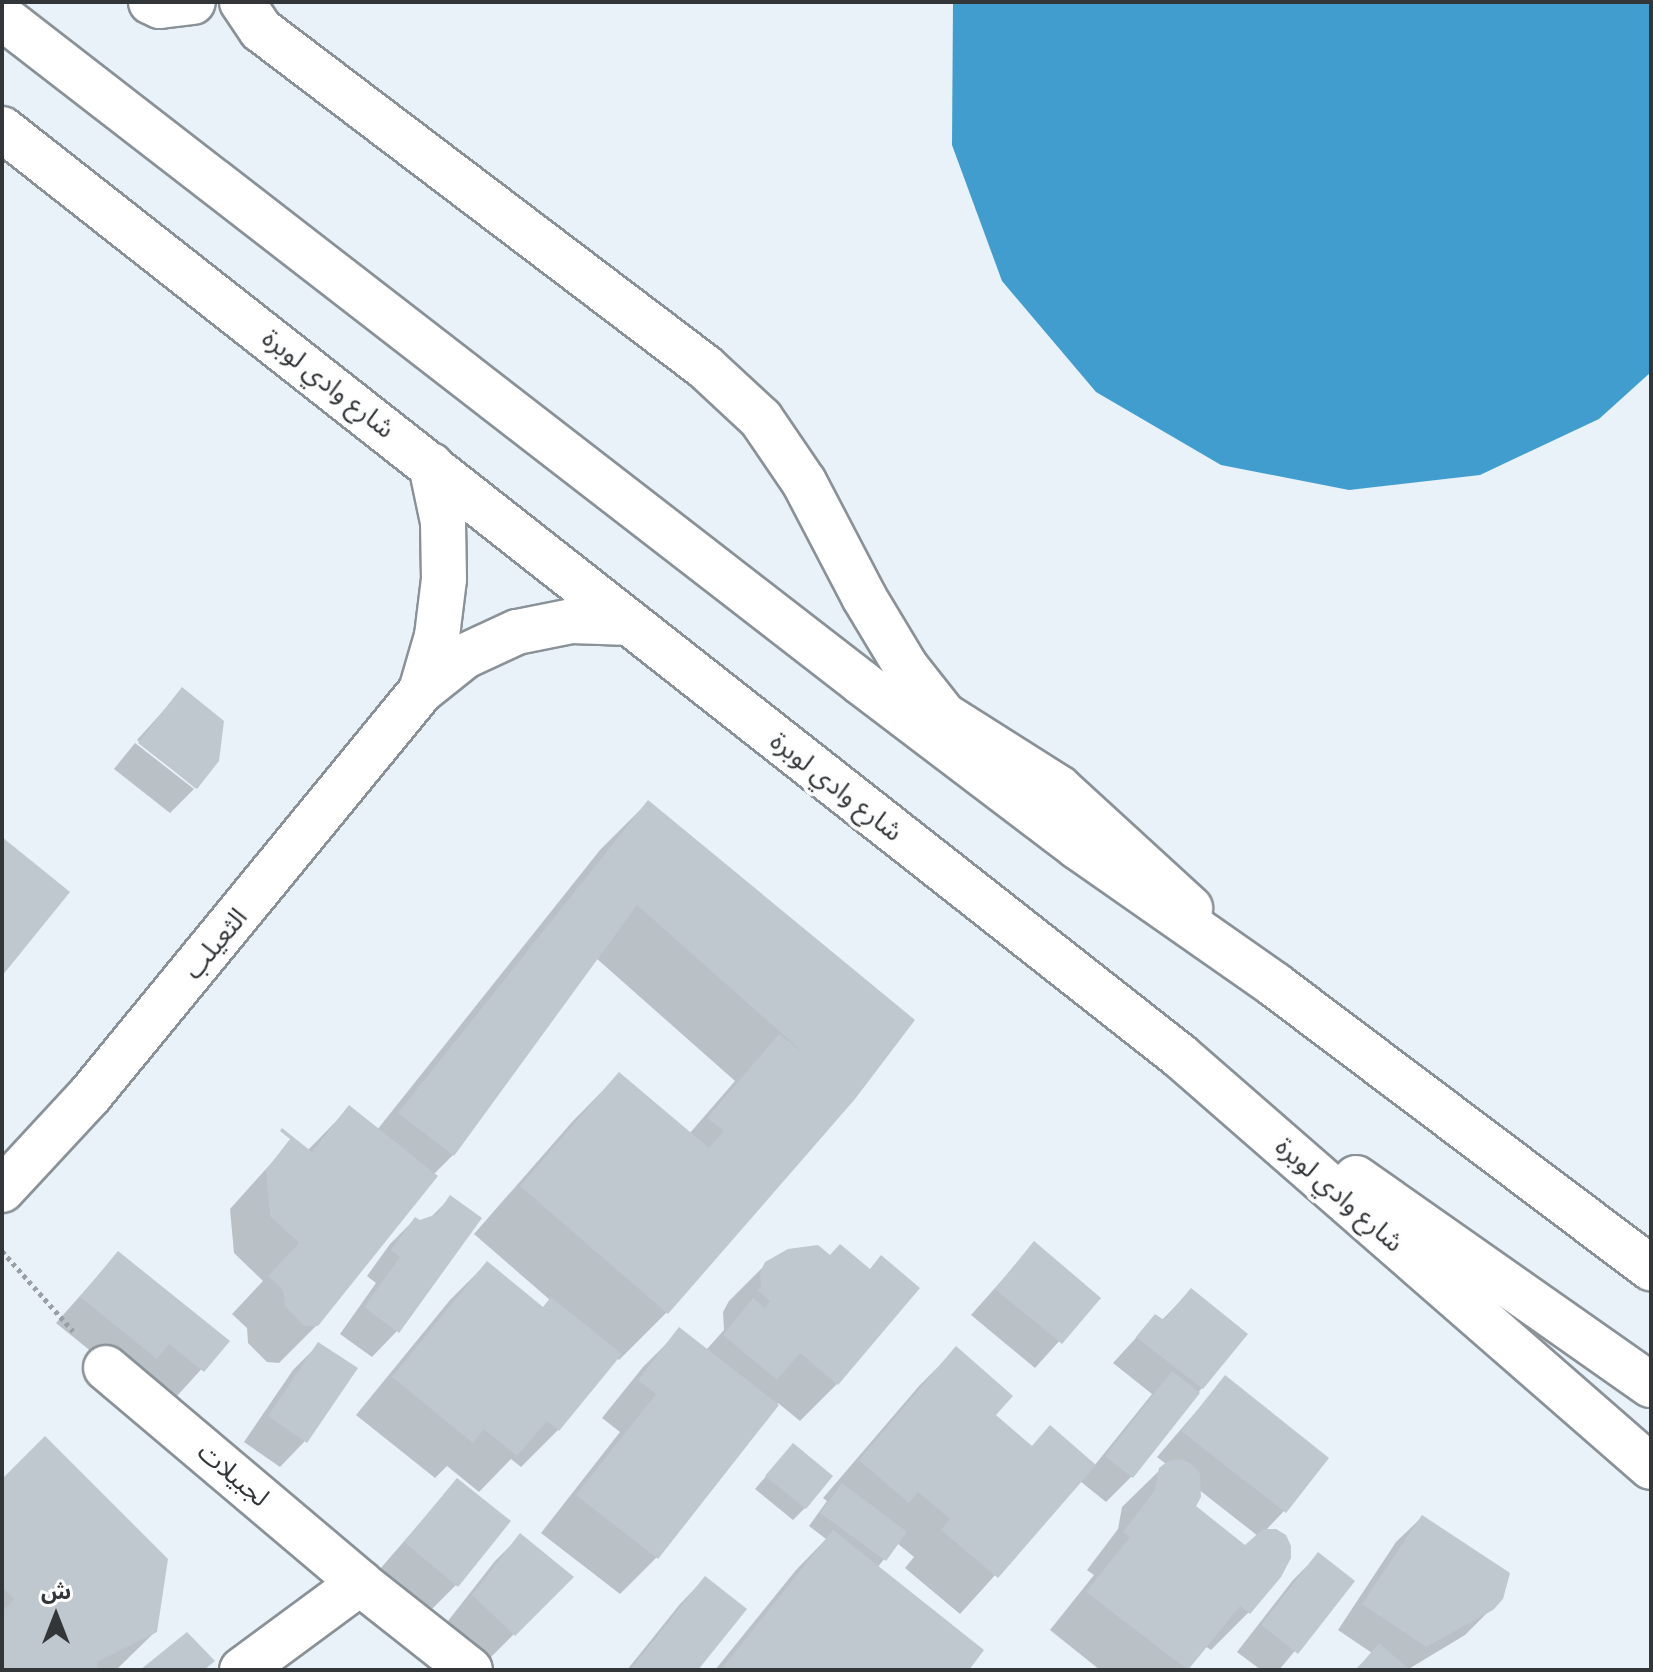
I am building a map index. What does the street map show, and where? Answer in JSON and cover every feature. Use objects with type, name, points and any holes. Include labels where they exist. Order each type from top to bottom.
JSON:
[{"type":"street","points":[[151,2],[160,6],[193,2]]},
{"type":"street","points":[[242,2],[261,30],[705,367],[761,419],[804,482],[864,597],[899,655],[944,715],[1059,788],[1275,985]]},
{"type":"street","points":[[2,17],[1078,847],[1275,985],[1651,1268]]},
{"type":"street","name":"شارع وادي لوبرة","points":[[2,129],[1180,1056],[1651,1467]]},
{"type":"street","name":"الثعيلب","points":[[421,691],[437,636],[444,579],[443,522],[431,465]]},
{"type":"street","name":"الثعيلب","points":[[2,1190],[100,1083],[421,691],[465,656],[517,632],[572,621],[629,623]]},
{"type":"street","points":[[1180,1056],[1651,1385]]},
{"type":"street","name":"لجبيلات","points":[[106,1368],[360,1583],[470,1670]]},
{"type":"street","points":[[242,1670],[360,1583]]},
{"type":"path","points":[[2,1251],[106,1368]]},
{"type":"water","points":[[953,2],[1651,2],[1651,372],[1599,419],[1480,475],[1349,490],[1221,465],[1096,392],[1002,281],[952,145]]},
{"type":"building","points":[[182,687],[224,721],[219,761],[197,789],[138,743]]},
{"type":"building","points":[[648,800],[915,1020],[855,1099],[668,1314],[520,1186],[619,1072],[709,1148],[724,1131],[707,1118],[779,1034],[805,1054],[637,905],[454,1156],[398,1113]]},
{"type":"building","points":[[2,837],[70,892],[2,976]]},
{"type":"building","points":[[349,1105],[438,1176],[318,1326],[304,1326],[285,1306],[283,1290],[268,1276],[299,1243],[270,1216],[266,1170],[290,1139],[280,1131],[282,1128],[312,1152]]},
{"type":"building","points":[[450,1195],[482,1218],[399,1333],[364,1307],[400,1257],[391,1250],[415,1217],[420,1220],[437,1214]]},
{"type":"building","points":[[1034,1241],[1101,1298],[1062,1344],[995,1289]]},
{"type":"building","points":[[840,1244],[870,1269],[881,1255],[920,1288],[838,1385],[800,1353],[777,1380],[723,1335],[753,1298],[765,1308],[770,1301],[757,1290],[761,1287],[760,1273],[765,1262],[788,1249],[818,1245],[830,1255]]},
{"type":"building","points":[[118,1251],[230,1341],[204,1372],[169,1344],[157,1359],[80,1297]]},
{"type":"building","points":[[487,1261],[543,1307],[551,1297],[622,1354],[559,1431],[547,1421],[517,1456],[484,1429],[473,1443],[392,1377]]},
{"type":"building","points":[[1191,1288],[1248,1334],[1203,1389],[1136,1337],[1155,1314],[1164,1320]]},
{"type":"building","points":[[679,1327],[779,1405],[658,1559],[576,1495],[656,1394],[638,1380]]},
{"type":"building","points":[[318,1342],[358,1368],[307,1443],[268,1416]]},
{"type":"building","points":[[956,1346],[1013,1396],[996,1415],[1032,1446],[1050,1425],[1096,1465],[998,1578],[941,1530],[950,1519],[918,1492],[909,1503],[859,1460]]},
{"type":"building","points":[[1172,1371],[1200,1393],[1133,1478],[1105,1456]]},
{"type":"building","points":[[1225,1375],[1329,1458],[1286,1513],[1181,1431]]},
{"type":"building","points":[[45,1436],[168,1559],[157,1632],[97,1662],[98,1670],[2,1670],[2,1612],[14,1599],[2,1587],[2,1479]]},
{"type":"building","points":[[793,1443],[833,1476],[806,1509],[765,1476]]},
{"type":"building","points":[[1181,1459],[1192,1464],[1200,1474],[1201,1497],[1196,1506],[1245,1545],[1263,1529],[1276,1529],[1286,1535],[1291,1546],[1291,1558],[1281,1577],[1250,1614],[1240,1606],[1188,1670],[1086,1592],[1130,1537],[1123,1532],[1155,1490],[1159,1468],[1168,1461]]},
{"type":"building","points":[[457,1478],[511,1521],[458,1587],[404,1542]]},
{"type":"building","points":[[842,1483],[907,1532],[886,1561],[820,1513]]},
{"type":"building","points":[[1422,1515],[1510,1573],[1503,1599],[1493,1610],[1426,1647],[1362,1604]]},
{"type":"building","points":[[833,1530],[984,1650],[969,1670],[727,1670],[723,1667]]},
{"type":"building","points":[[520,1533],[574,1577],[515,1636],[472,1595]]},
{"type":"building","points":[[1318,1552],[1355,1581],[1298,1654],[1261,1625]]},
{"type":"building","points":[[705,1576],[747,1609],[698,1670],[630,1670]]},
{"type":"building","points":[[187,1632],[215,1661],[204,1670],[140,1670]]},
{"type":"building","points":[[1379,1643],[1410,1670],[1356,1670]]}]
